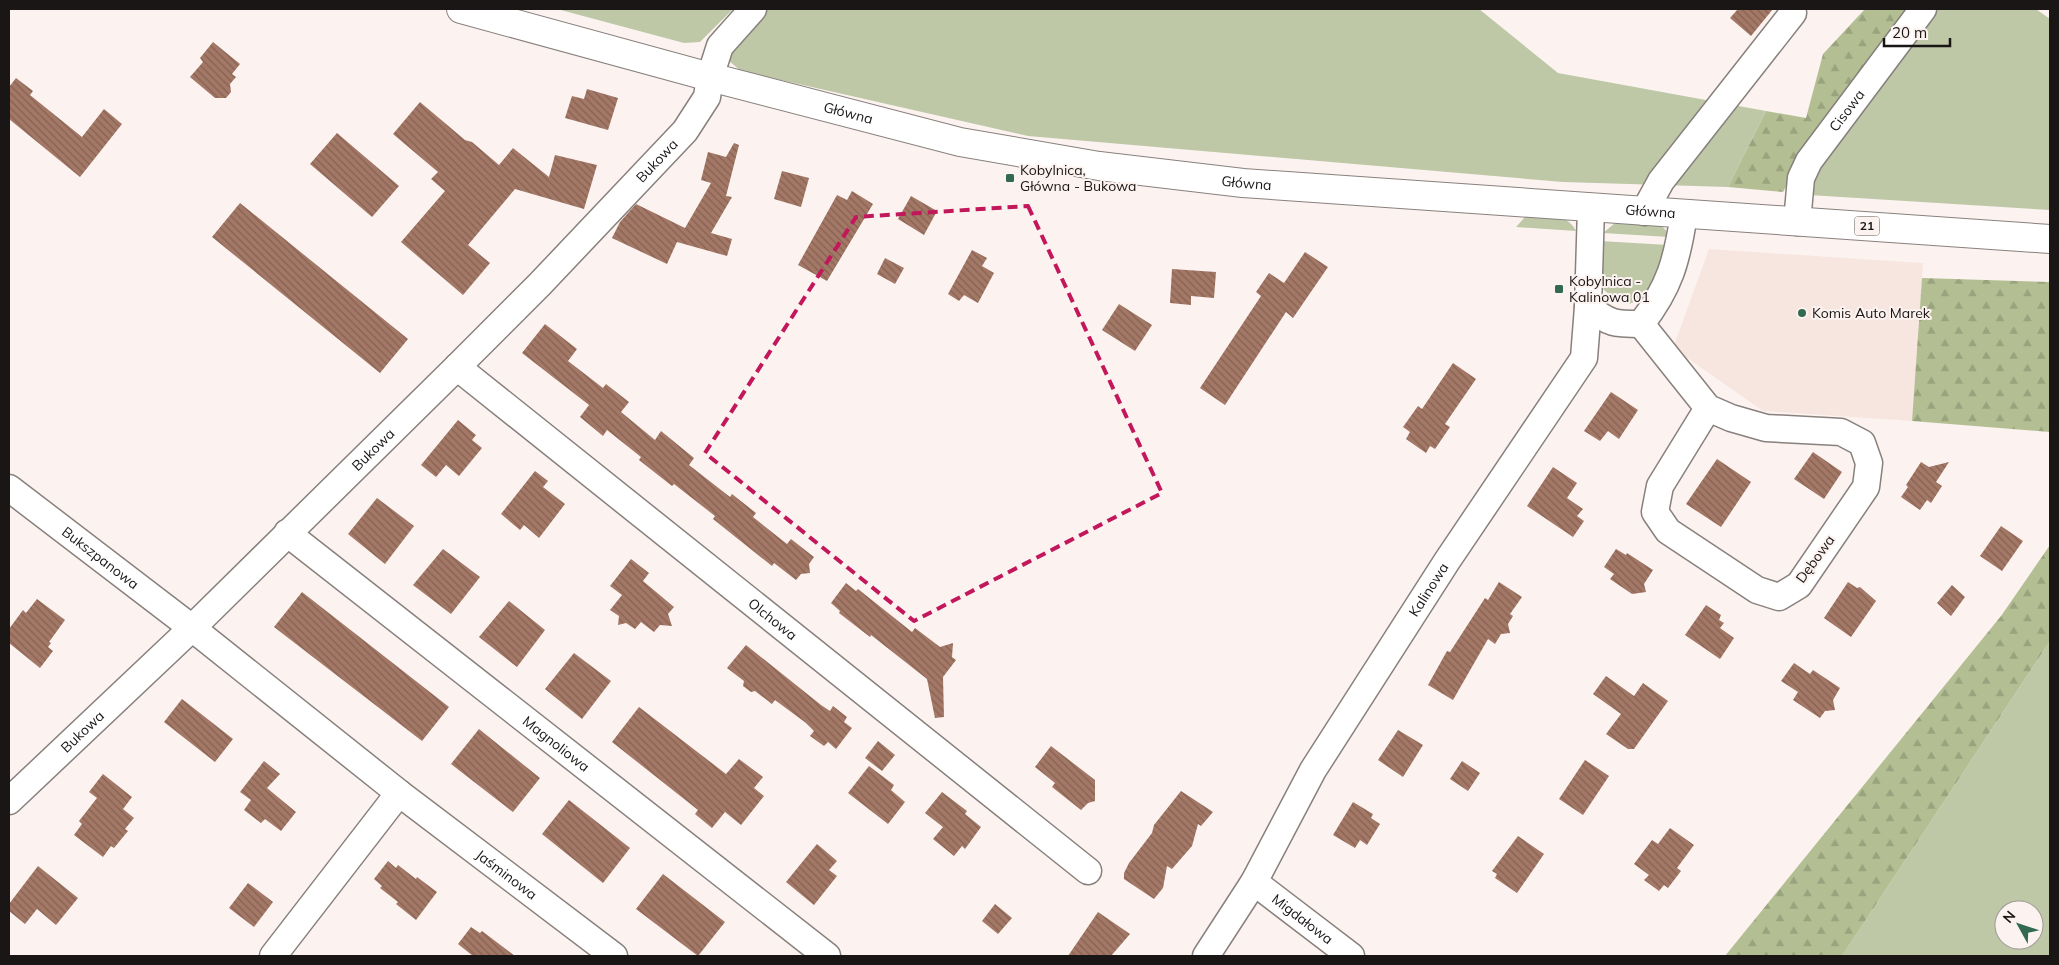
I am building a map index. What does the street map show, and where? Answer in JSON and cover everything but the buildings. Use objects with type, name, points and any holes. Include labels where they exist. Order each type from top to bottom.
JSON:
[{"type":"main road","name":"Główna","points":[[461,9],[710,77],[960,142],[1099,166],[1244,183],[2050,239]]},
{"type":"street","name":"Bukowa","points":[[9,801],[192,628],[286,533],[457,367],[540,284],[685,130],[707,97],[710,77],[720,46],[753,9]]},
{"type":"street","name":"Cisowa","points":[[1797,222],[1801,178],[1809,161],[1923,9]]},
{"type":"street","points":[[1644,212],[1661,181],[1793,13]]},
{"type":"street","name":"Kalinowa","points":[[1206,956],[1254,882],[1313,770],[1447,561],[1584,358],[1588,307],[1591,208]]},
{"type":"street","points":[[1641,324],[1658,303],[1673,271],[1684,214]]},
{"type":"street","points":[[1588,307],[1605,320],[1621,324],[1641,324]]},
{"type":"street","points":[[1641,324],[1694,388],[1708,408]]},
{"type":"street","name":"Olchowa","points":[[457,367],[1088,871]]},
{"type":"street","name":"Dębowa","points":[[1708,408],[1731,418],[1766,428],[1841,432],[1862,443],[1865,450],[1869,463],[1866,487],[1799,585],[1779,597],[1757,590],[1668,531],[1655,512],[1660,486],[1708,408]]},
{"type":"street","name":"Bukszpanowa","points":[[9,488],[192,628]]},
{"type":"street","name":"Magnoliowa","points":[[286,533],[827,956]]},
{"type":"street","name":"Jaśminowa","points":[[192,628],[398,793],[614,956]]},
{"type":"street","points":[[273,956],[398,793]]},
{"type":"street","name":"Migdałowa","points":[[1254,882],[1350,956]]},
{"type":"highlighted area","points":[[1028,206],[1162,493],[914,621],[705,453],[856,217]]},
{"type":"shaded area","name":"Komis Auto Marek","points":[[1709,249],[1923,263],[1912,421],[1763,411],[1673,348]]},
{"type":"green space","points":[[557,9],[733,9],[700,42],[684,43]]},
{"type":"green space","points":[[768,9],[1479,9],[1558,73],[1766,111],[1728,187],[1563,182],[1028,136],[741,71],[729,61],[727,51]]},
{"type":"green space","points":[[1865,9],[1908,9],[1811,143],[1783,192],[1728,187],[1766,111],[1806,118],[1823,54]]},
{"type":"green space","points":[[1933,9],[2036,9],[2050,19],[2050,210],[1809,195],[1810,182]]},
{"type":"green space","points":[[1526,216],[1554,216],[1561,218],[1572,225],[1576,231],[1516,227]]},
{"type":"green space","points":[[1622,220],[1656,223],[1662,226],[1669,237],[1603,233]]},
{"type":"green space","points":[[1600,241],[1668,245],[1649,296],[1629,304],[1619,302],[1604,290],[1599,278]]},
{"type":"green space","points":[[1922,278],[2050,282],[2050,432],[1912,421]]},
{"type":"green space","points":[[2050,545],[2050,641],[1842,956],[1725,956],[2001,616]]},
{"type":"green space","points":[[2050,641],[2050,956],[1842,956]]},
{"type":"place","name":"Kobylnica, Główna - Bukowa","points":[[1010,178]]},
{"type":"place","name":"Kobylnica - Kalinowa 01","points":[[1559,289]]},
{"type":"place","name":"Komis Auto Marek","points":[[1802,313]]}]
